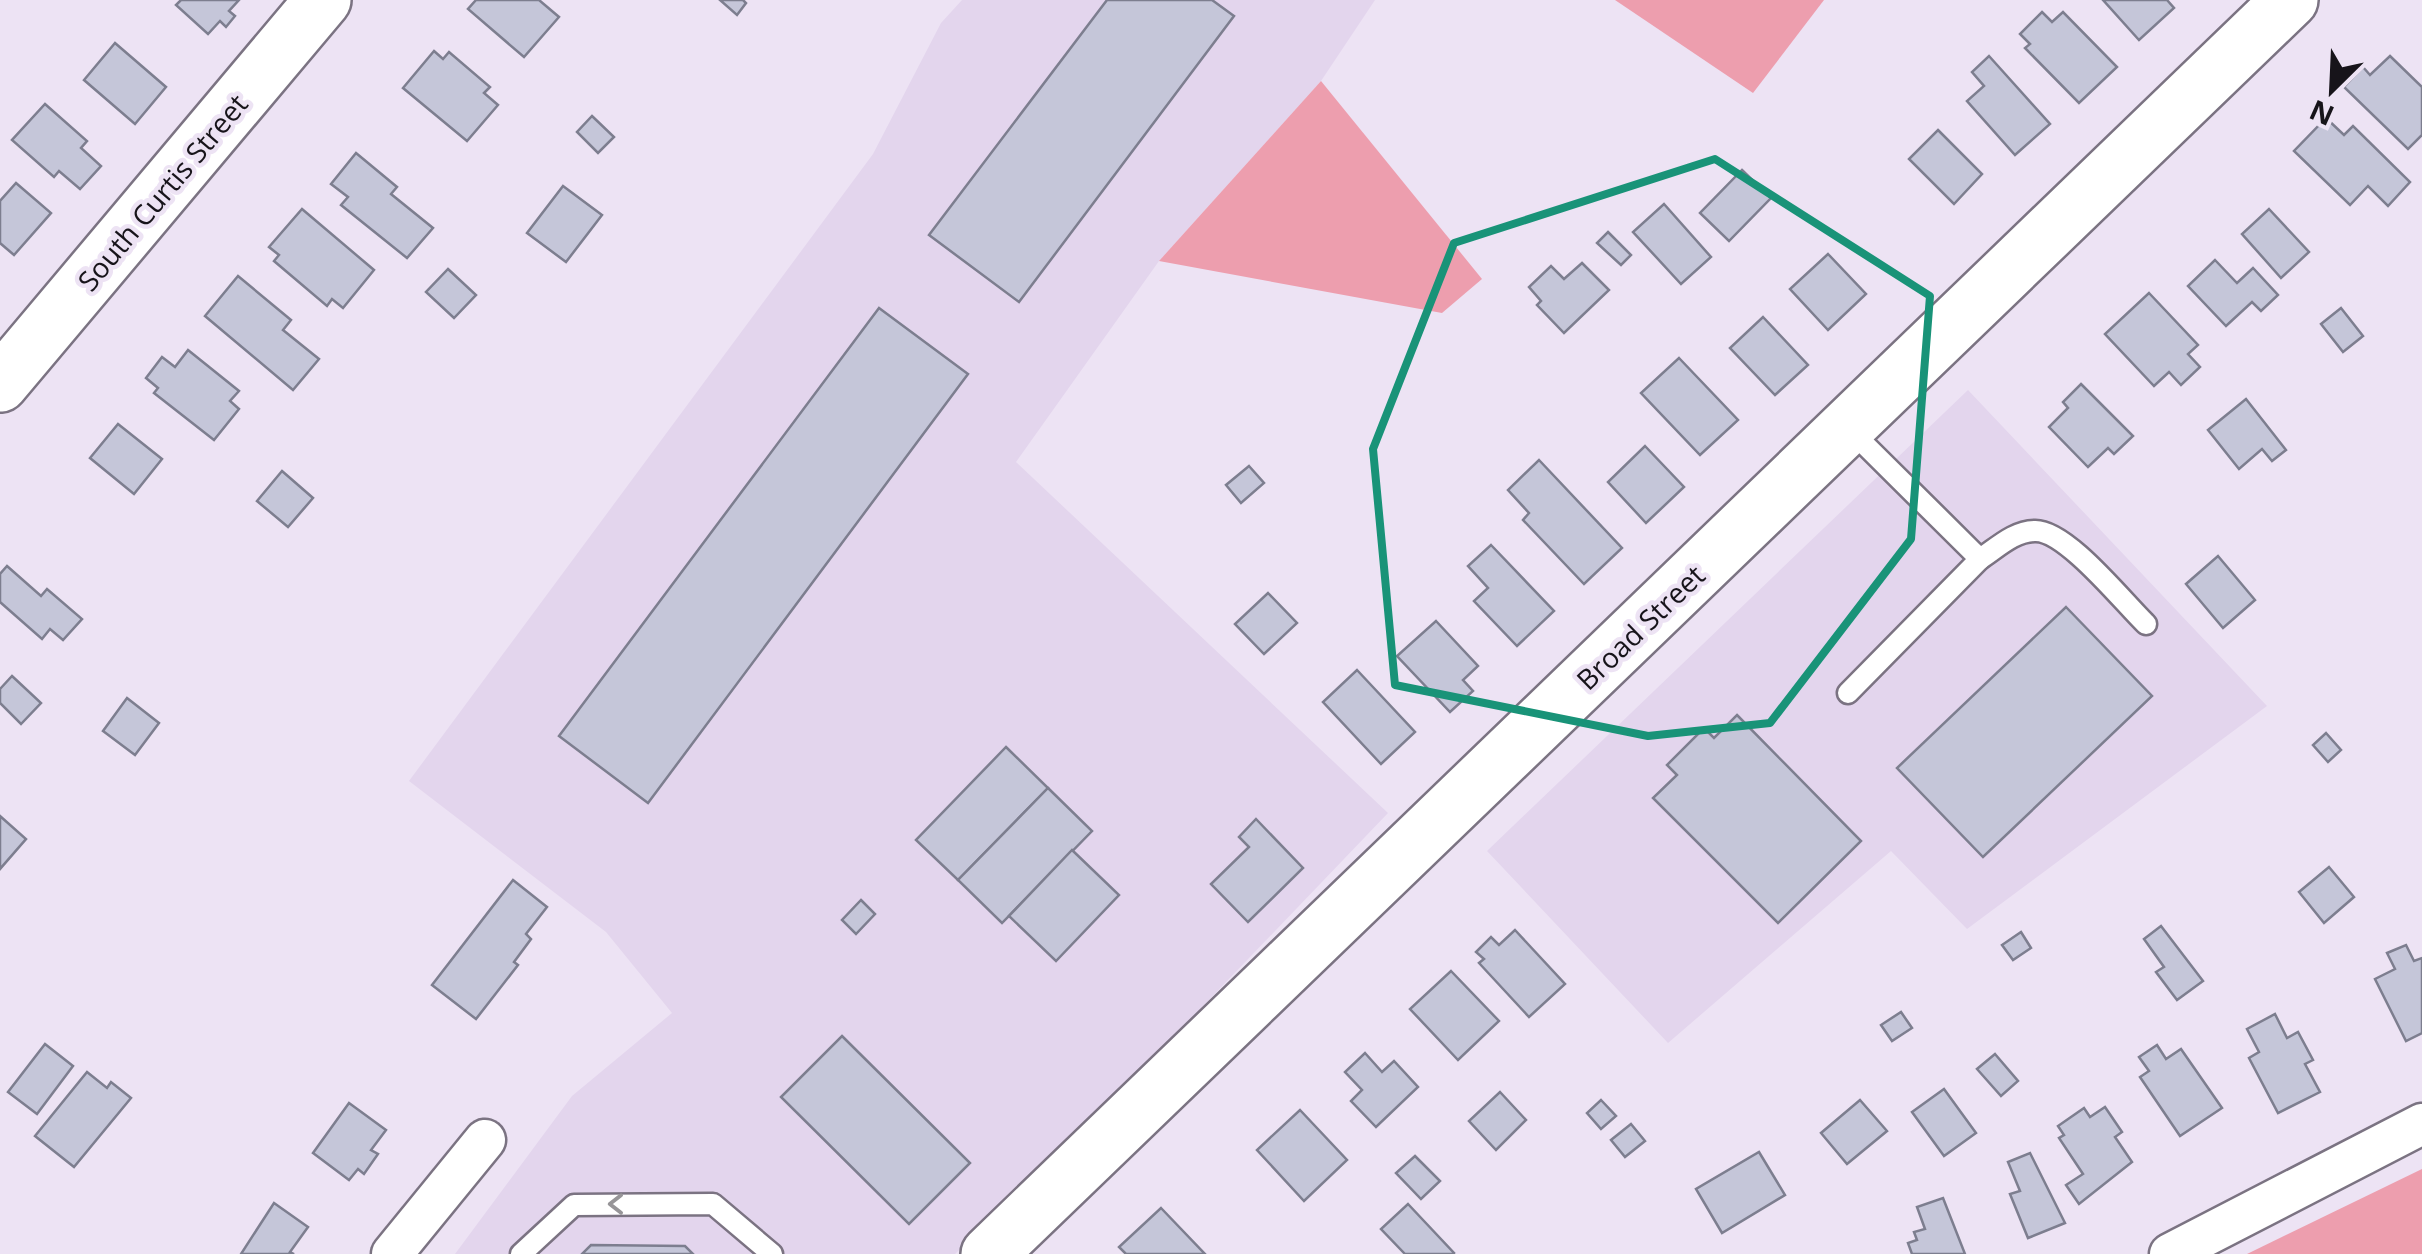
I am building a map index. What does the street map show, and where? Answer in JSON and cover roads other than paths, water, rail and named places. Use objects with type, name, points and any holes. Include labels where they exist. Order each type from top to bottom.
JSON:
[{"type":"main road","name":"South Curtis Street","points":[[0,384],[324,0]]},
{"type":"main road","name":"Broad Street","points":[[989,1254],[2290,0]]},
{"type":"street","points":[[2170,1254],[2422,1124]]},
{"type":"street","points":[[392,1254],[485,1140]]},
{"type":"lane","points":[[1847,427],[1980,559]]},
{"type":"lane","points":[[1848,692],[1980,559],[2015,536],[2037,530],[2058,537],[2146,624]]},
{"type":"lane","points":[[521,1254],[574,1204],[713,1204],[772,1254]]}]
